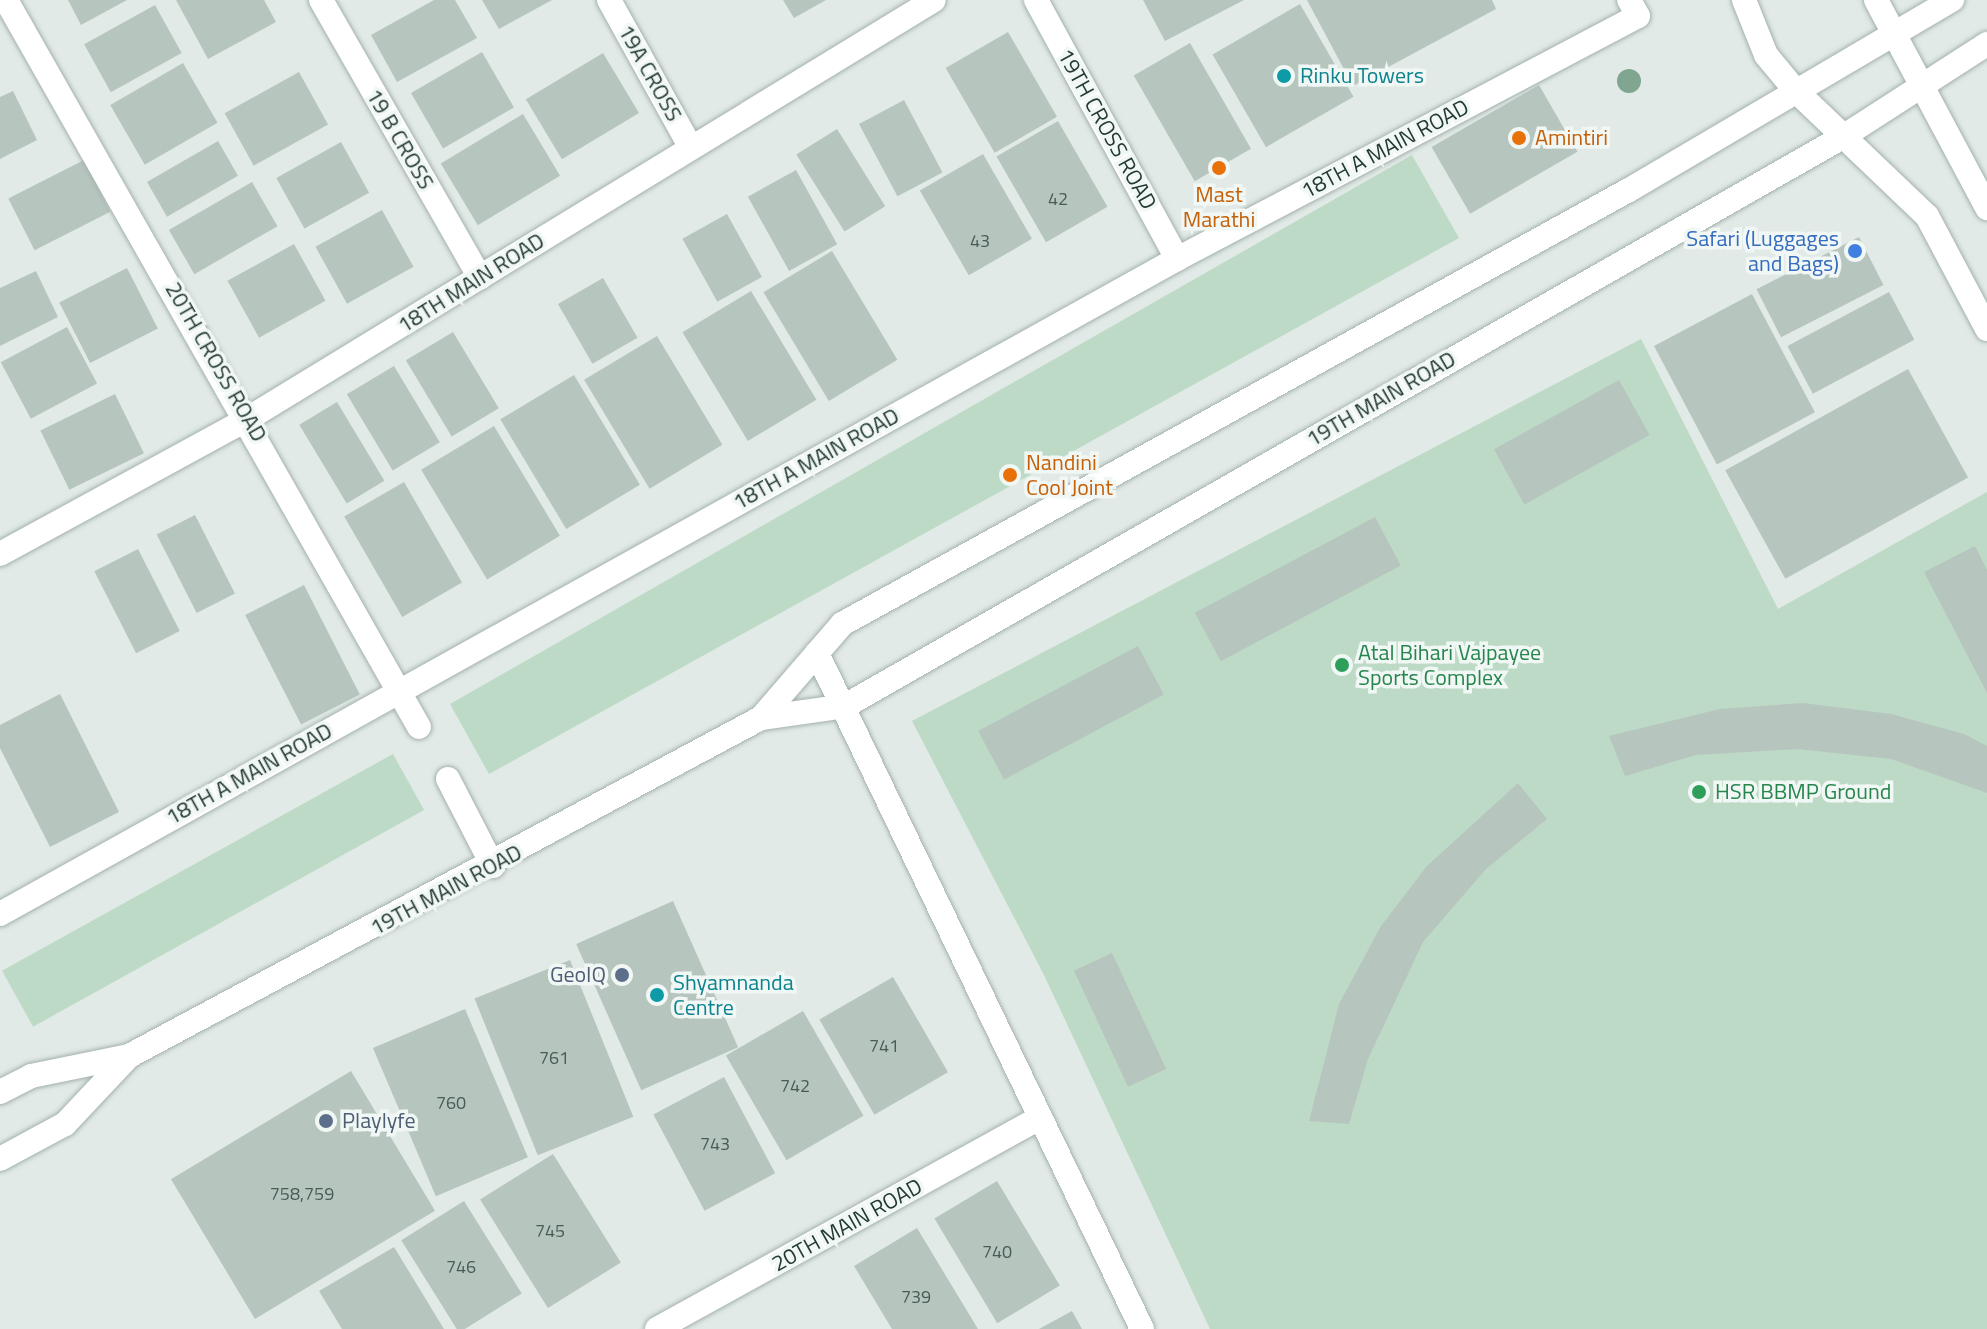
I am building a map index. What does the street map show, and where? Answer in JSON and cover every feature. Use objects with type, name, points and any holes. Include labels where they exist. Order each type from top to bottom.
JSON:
[{"type":"street","name":"20TH CROSS ROAD","points":[[6,0],[249,418],[401,688],[419,727]]},
{"type":"street","name":"19 B CROSS","points":[[321,0],[480,278]]},
{"type":"street","name":"19A CROSS","points":[[609,0],[690,146]]},
{"type":"street","name":"18TH MAIN ROAD","points":[[3,547],[249,418],[690,146],[934,0]]},
{"type":"street","name":"19TH CROSS ROAD","points":[[1036,0],[1177,259]]},
{"type":"street","points":[[1744,0],[1766,55],[1795,90],[1841,138],[1927,216],[1987,329]]},
{"type":"street","points":[[1876,0],[1987,208]]},
{"type":"street","name":"19TH MAIN ROAD","points":[[0,1092],[31,1076],[129,1056],[493,866],[761,718],[842,624],[1629,190],[1952,0]]},
{"type":"street","name":"18TH A MAIN ROAD","points":[[0,914],[401,688],[1634,8]]},
{"type":"street","name":"19TH MAIN ROAD","points":[[761,718],[845,706],[1841,138],[1922,90],[1987,44]]},
{"type":"street","points":[[817,653],[845,706],[1036,1120],[1142,1329]]},
{"type":"street","points":[[448,779],[493,866]]},
{"type":"street","name":"19TH MAIN ROAD","points":[[0,1159],[65,1124],[129,1056]]},
{"type":"street","name":"20TH MAIN ROAD","points":[[657,1329],[1036,1120]]},
{"type":"green space","points":[[1412,155],[1459,238],[489,774],[450,704]]},
{"type":"green space","name":"HSR BBMP Ground","points":[[1641,339],[1778,609],[1987,492],[1987,1329],[1210,1329],[1044,975],[912,721]]},
{"type":"green space","points":[[393,754],[424,810],[33,1027],[2,971]]},
{"type":"building","points":[[68,0],[127,0],[81,25]]},
{"type":"building","points":[[176,0],[264,0],[276,22],[208,59]]},
{"type":"building","points":[[434,0],[455,0],[477,38],[397,82],[371,35]]},
{"type":"building","points":[[482,0],[552,0],[499,29]]},
{"type":"building","points":[[783,0],[826,0],[794,18]]},
{"type":"building","points":[[1143,0],[1244,0],[1165,41]]},
{"type":"building","points":[[1307,0],[1492,0],[1496,9],[1353,86]]},
{"type":"building","name":"Rinku Towers","points":[[1300,4],[1354,97],[1266,147],[1213,54]]},
{"type":"building","points":[[155,5],[182,53],[111,92],[84,44]]},
{"type":"building","points":[[1008,32],[1057,117],[995,153],[946,68]]},
{"type":"building","points":[[1190,43],[1251,149],[1195,181],[1134,76]]},
{"type":"building","points":[[482,52],[514,107],[443,148],[411,93]]},
{"type":"building","points":[[603,53],[639,113],[562,159],[526,99]]},
{"type":"building","points":[[183,63],[218,123],[145,165],[110,105]]},
{"type":"building","points":[[299,72],[328,124],[254,166],[225,113]]},
{"type":"building","points":[[1539,85],[1578,152],[1470,214],[1432,147]]},
{"type":"building","points":[[13,91],[37,140],[0,159],[0,97]]},
{"type":"building","points":[[904,100],[942,172],[897,196],[859,124]]},
{"type":"building","points":[[523,114],[560,176],[478,225],[441,163]]},
{"type":"building","points":[[1058,121],[1108,207],[1046,242],[997,156]]},
{"type":"building","points":[[837,129],[885,206],[845,232],[796,154]]},
{"type":"building","points":[[218,141],[238,176],[167,217],[147,182]]},
{"type":"building","points":[[341,142],[369,193],[304,229],[276,178]]},
{"type":"building","points":[[983,154],[1032,239],[969,275],[920,190]]},
{"type":"building","points":[[84,160],[110,212],[35,250],[8,199]]},
{"type":"building","points":[[796,170],[837,244],[789,271],[748,197]]},
{"type":"building","points":[[252,182],[278,226],[194,274],[169,230]]},
{"type":"building","points":[[382,210],[414,267],[347,304],[316,247]]},
{"type":"building","points":[[727,214],[762,277],[717,302],[682,239]]},
{"type":"building","points":[[1859,237],[1884,285],[1781,337],[1757,289]]},
{"type":"building","points":[[294,244],[326,301],[259,338],[228,281]]},
{"type":"building","points":[[832,251],[897,360],[829,401],[763,292]]},
{"type":"building","points":[[127,268],[158,329],[90,363],[59,303]]},
{"type":"building","points":[[36,271],[58,317],[0,346],[0,288]]},
{"type":"building","points":[[603,278],[638,338],[592,364],[558,304]]},
{"type":"building","points":[[751,291],[816,400],[748,441],[682,332]]},
{"type":"building","points":[[1889,292],[1914,340],[1813,394],[1787,346]]},
{"type":"building","points":[[1752,294],[1815,412],[1717,464],[1654,346]]},
{"type":"building","points":[[67,327],[97,384],[31,419],[1,362]]},
{"type":"building","points":[[453,332],[499,408],[452,437],[406,360]]},
{"type":"building","points":[[657,336],[722,445],[650,489],[584,380]]},
{"type":"building","points":[[394,366],[440,442],[393,471],[347,394]]},
{"type":"building","points":[[1908,369],[1968,477],[1785,579],[1725,470]]},
{"type":"building","points":[[574,375],[640,485],[566,529],[500,419]]},
{"type":"building","points":[[1619,380],[1650,435],[1524,504],[1494,449]]},
{"type":"building","points":[[115,394],[144,453],[69,490],[40,430]]},
{"type":"building","points":[[337,402],[384,481],[347,504],[299,425]]},
{"type":"building","points":[[494,426],[560,536],[487,579],[421,470]]},
{"type":"building","points":[[404,482],[462,582],[402,617],[344,516]]},
{"type":"building","points":[[195,515],[235,593],[197,613],[157,535]]},
{"type":"building","points":[[1375,517],[1401,566],[1221,661],[1195,613]]},
{"type":"building","points":[[1975,546],[1987,570],[1987,693],[1924,572]]},
{"type":"building","points":[[138,549],[180,631],[136,653],[94,571]]},
{"type":"building","points":[[304,585],[360,695],[301,725],[245,615]]},
{"type":"building","points":[[1138,646],[1164,695],[1004,780],[978,731]]},
{"type":"building","points":[[60,694],[119,812],[50,847],[0,748],[0,725]]},
{"type":"building","points":[[1803,703],[1891,714],[1964,734],[1987,746],[1987,793],[1891,759],[1797,749],[1696,755],[1625,776],[1609,736],[1720,709]]},
{"type":"building","points":[[1518,783],[1547,819],[1486,869],[1423,942],[1368,1059],[1349,1124],[1309,1121],[1339,1004],[1381,926],[1427,866]]},
{"type":"building","name":"Shyamnanda Centre","points":[[673,901],[738,1047],[641,1090],[576,944]]},
{"type":"building","points":[[1112,953],[1166,1069],[1128,1087],[1074,971]]},
{"type":"building","points":[[570,960],[633,1117],[538,1155],[475,999]]},
{"type":"building","points":[[893,977],[948,1072],[874,1115],[819,1020]]},
{"type":"building","points":[[465,1009],[528,1157],[436,1196],[373,1048]]},
{"type":"building","points":[[803,1011],[864,1116],[786,1160],[726,1056]]},
{"type":"building","points":[[351,1071],[435,1211],[255,1319],[171,1179]]},
{"type":"building","points":[[724,1077],[775,1173],[705,1211],[653,1115]]},
{"type":"building","points":[[553,1154],[621,1263],[548,1308],[480,1200]]},
{"type":"building","points":[[997,1181],[1060,1286],[997,1323],[934,1219]]},
{"type":"building","points":[[464,1201],[522,1293],[465,1329],[457,1329],[401,1240]]},
{"type":"building","points":[[917,1228],[978,1329],[892,1329],[854,1266]]},
{"type":"building","points":[[394,1247],[444,1329],[342,1329],[319,1291]]},
{"type":"building","points":[[1072,1311],[1082,1329],[1039,1329]]},
{"type":"place","name":"Rinku Towers","points":[[1284,76]]},
{"type":"place","name":"Amintiri","points":[[1519,138]]},
{"type":"place","name":"Mast Marathi","points":[[1219,168]]},
{"type":"place","name":"Safari (Luggages and Bags)","points":[[1855,251]]},
{"type":"place","name":"Nandini Cool Joint","points":[[1010,475]]},
{"type":"place","name":"Atal Bihari Vajpayee Sports Complex","points":[[1342,665]]},
{"type":"place","name":"HSR BBMP Ground","points":[[1699,792]]},
{"type":"place","name":"GeoIQ","points":[[622,975]]},
{"type":"place","name":"Shyamnanda Centre","points":[[657,995]]},
{"type":"place","name":"Playlyfe","points":[[326,1121]]}]
